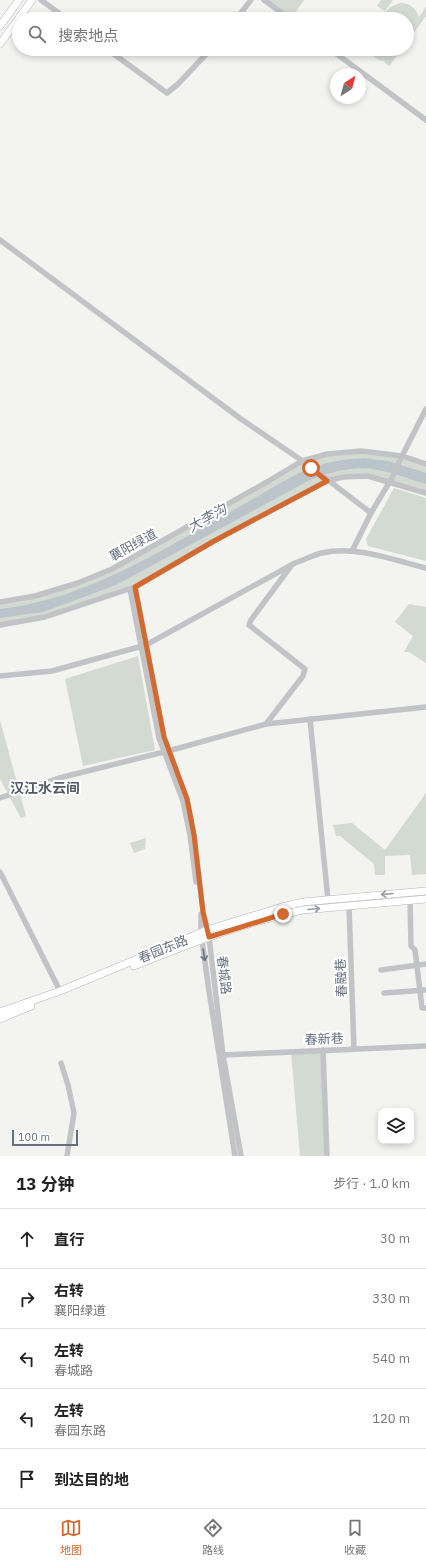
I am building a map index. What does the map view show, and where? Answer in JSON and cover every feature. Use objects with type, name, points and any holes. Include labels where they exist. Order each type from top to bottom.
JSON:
[{"type":"main road","points":[[0,26],[19,0]]},
{"type":"main road","points":[[23,12],[32,0]]},
{"type":"main road","points":[[0,44],[12,28]]},
{"type":"main road","name":"春园东路","points":[[0,1012],[60,991],[282,907],[303,902],[426,891]]},
{"type":"main road","name":"春园东路","points":[[0,1018],[205,935],[303,910],[426,899]]},
{"type":"street","points":[[41,0],[57,12]]},
{"type":"street","points":[[242,12],[251,0]]},
{"type":"street","points":[[264,0],[280,12]]},
{"type":"street","points":[[117,56],[167,93],[178,84],[204,56]]},
{"type":"street","points":[[339,56],[426,120]]},
{"type":"street","points":[[0,240],[241,419],[302,461],[371,513]]},
{"type":"street","points":[[352,551],[371,513],[392,480],[402,456],[426,409]]},
{"type":"street","name":"襄阳绿道","points":[[0,602],[35,596],[78,583],[112,569],[302,461],[327,454],[361,450],[402,456],[426,464]]},
{"type":"street","points":[[0,624],[45,617],[133,588],[214,541],[327,481],[343,477],[368,476],[392,480],[426,493]]},
{"type":"street","points":[[0,676],[52,671],[144,646],[292,565],[321,553],[343,550],[369,553],[426,568]]},
{"type":"street","points":[[266,724],[303,676],[304,669],[249,625],[250,620],[292,565]]},
{"type":"street","name":"春城路","points":[[133,588],[166,752],[187,799],[235,1156]]},
{"type":"street","points":[[0,798],[59,778],[166,752],[266,724],[426,707]]},
{"type":"street","points":[[310,719],[328,900]]},
{"type":"street","points":[[0,872],[60,991]]},
{"type":"street","points":[[410,900],[411,946],[415,950],[422,1008],[426,1008]]},
{"type":"street","name":"春融巷","points":[[349,906],[354,1049]]},
{"type":"street","name":"春城路","points":[[205,935],[223,1055],[241,1156]]},
{"type":"street","points":[[381,970],[426,964]]},
{"type":"street","points":[[384,993],[426,990]]},
{"type":"street","name":"春新巷","points":[[223,1055],[426,1046]]},
{"type":"street","points":[[323,1050],[328,1156]]},
{"type":"street","points":[[62,1063],[74,1113],[67,1156]]},
{"type":"shaded area","points":[[264,0],[304,0],[296,12],[281,12]]},
{"type":"shaded area","points":[[381,0],[393,0],[385,11],[377,6]]},
{"type":"shaded area","points":[[400,3],[407,4],[416,11],[419,17],[426,7],[426,16],[414,32],[414,12],[386,12],[390,7]]},
{"type":"shaded area","points":[[373,56],[397,56],[389,66],[384,62],[385,61]]},
{"type":"shaded area","points":[[361,451],[426,464],[426,493],[368,476],[327,481],[135,587],[45,617],[0,625],[0,602],[35,596],[112,569],[302,461]]},
{"type":"shaded area","points":[[364,458],[388,461],[426,473],[426,484],[378,470],[361,468],[326,474],[310,480],[116,585],[43,612],[0,618],[0,609],[64,595],[124,570],[305,470],[334,461]]},
{"type":"shaded area","points":[[394,488],[426,498],[426,561],[368,546],[366,539]]},
{"type":"shaded area","points":[[409,604],[426,607],[426,663],[409,652],[404,652],[413,636],[395,622]]},
{"type":"shaded area","points":[[138,656],[155,750],[83,766],[65,679]]},
{"type":"shaded area","points":[[0,720],[26,816],[21,818],[0,779]]},
{"type":"shaded area","points":[[426,793],[426,874],[412,875],[410,855],[385,856],[385,875],[375,875],[374,864],[340,836],[336,836],[333,825],[352,823],[385,850]]},
{"type":"shaded area","points":[[146,838],[145,849],[134,853],[130,843]]},
{"type":"shaded area","points":[[323,1050],[327,1156],[300,1156],[291,1052]]},
{"type":"district","name":"汉江水云间","points":[[45,788]]},
{"type":"route","points":[[283,914],[209,937],[203,912],[194,835],[187,799],[164,737],[135,587],[214,541],[327,481],[311,468]]},
{"type":"water label","name":"大李沟","points":[[207,518]]}]
